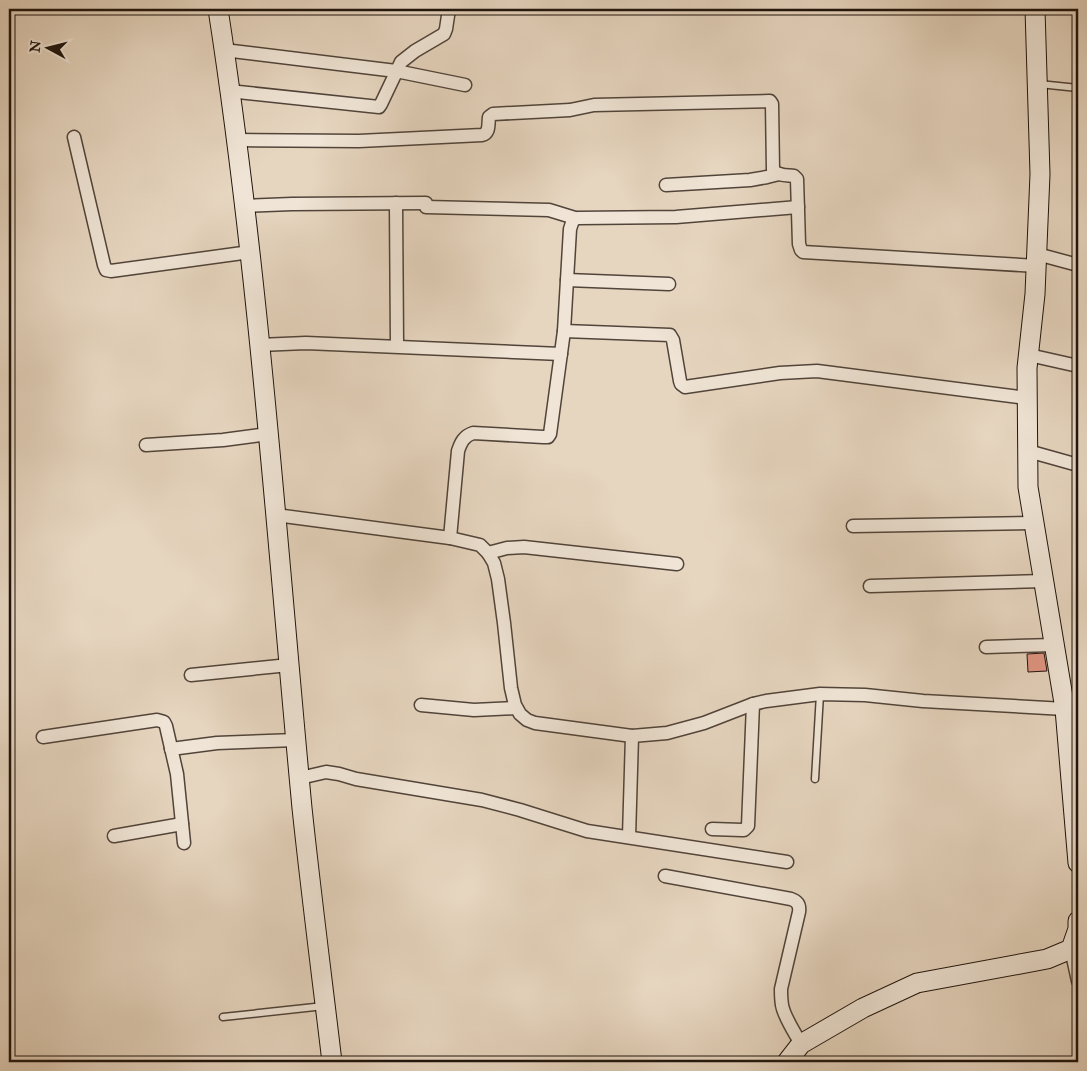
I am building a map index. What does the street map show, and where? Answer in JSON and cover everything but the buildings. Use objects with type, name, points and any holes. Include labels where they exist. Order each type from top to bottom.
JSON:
[{"type":"street","points":[[218,9],[250,252],[296,740],[332,1062]]},
{"type":"street","points":[[229,91],[379,107],[401,62],[444,34],[449,9]]},
{"type":"street","points":[[1035,9],[1040,174],[1036,294],[1027,368],[1028,487],[1054,645],[1071,710],[1078,863]]},
{"type":"street","points":[[224,50],[396,71],[465,85]]},
{"type":"street","points":[[236,140],[359,141],[482,135],[486,134],[489,117],[493,114],[570,110],[594,105],[768,101],[772,104],[772,167],[779,174]]},
{"type":"street","points":[[74,137],[106,270],[111,271],[250,252]]},
{"type":"street","points":[[666,185],[759,179],[779,174],[794,176],[796,178],[799,244],[803,252],[1037,260],[1078,266]]},
{"type":"street","points":[[245,206],[396,203],[549,210],[575,218],[676,217],[798,207]]},
{"type":"street","points":[[396,203],[397,346]]},
{"type":"street","points":[[450,538],[458,452],[460,444],[464,439],[473,433],[548,437],[551,431],[564,332],[570,225],[575,218]]},
{"type":"street","points":[[567,280],[669,284]]},
{"type":"street","points":[[564,332],[670,335],[673,340],[680,381],[685,387],[785,372],[817,371],[1027,398]]},
{"type":"street","points":[[259,345],[306,343],[561,354]]},
{"type":"street","points":[[1029,355],[1078,366]]},
{"type":"street","points":[[146,445],[223,440],[268,434]]},
{"type":"street","points":[[1028,451],[1078,465]]},
{"type":"street","points":[[276,515],[450,538],[480,545],[494,563],[498,579],[511,688],[516,708],[527,720],[535,723],[632,736],[667,733],[704,723],[766,700],[820,694],[865,695],[923,701],[1071,710]]},
{"type":"street","points":[[854,526],[1034,523]]},
{"type":"street","points":[[488,553],[507,548],[524,547],[677,564]]},
{"type":"street","points":[[870,586],[1044,581]]},
{"type":"street","points":[[986,647],[1054,645]]},
{"type":"street","points":[[191,675],[289,665]]},
{"type":"street","points":[[712,829],[744,830],[748,826],[753,704]]},
{"type":"street","points":[[421,705],[474,710],[516,708]]},
{"type":"street","points":[[43,737],[162,720],[166,726],[177,774],[184,843]]},
{"type":"street","points":[[628,837],[632,736]]},
{"type":"street","points":[[171,749],[224,742],[296,740]]},
{"type":"street","points":[[300,778],[326,772],[339,774],[356,779],[482,800],[587,831],[787,862]]},
{"type":"street","points":[[114,836],[182,824]]},
{"type":"street","points":[[665,876],[790,899],[798,903],[799,912],[781,989],[781,998],[785,1014],[801,1044]]},
{"type":"street","points":[[1078,922],[1074,956],[1078,981]]},
{"type":"street","points":[[787,1062],[801,1044],[863,1008],[917,983],[1047,959],[1074,956]]},
{"type":"lane","points":[[1037,84],[1078,88]]},
{"type":"lane","points":[[815,779],[820,694]]},
{"type":"lane","points":[[223,1017],[326,1006]]}]
